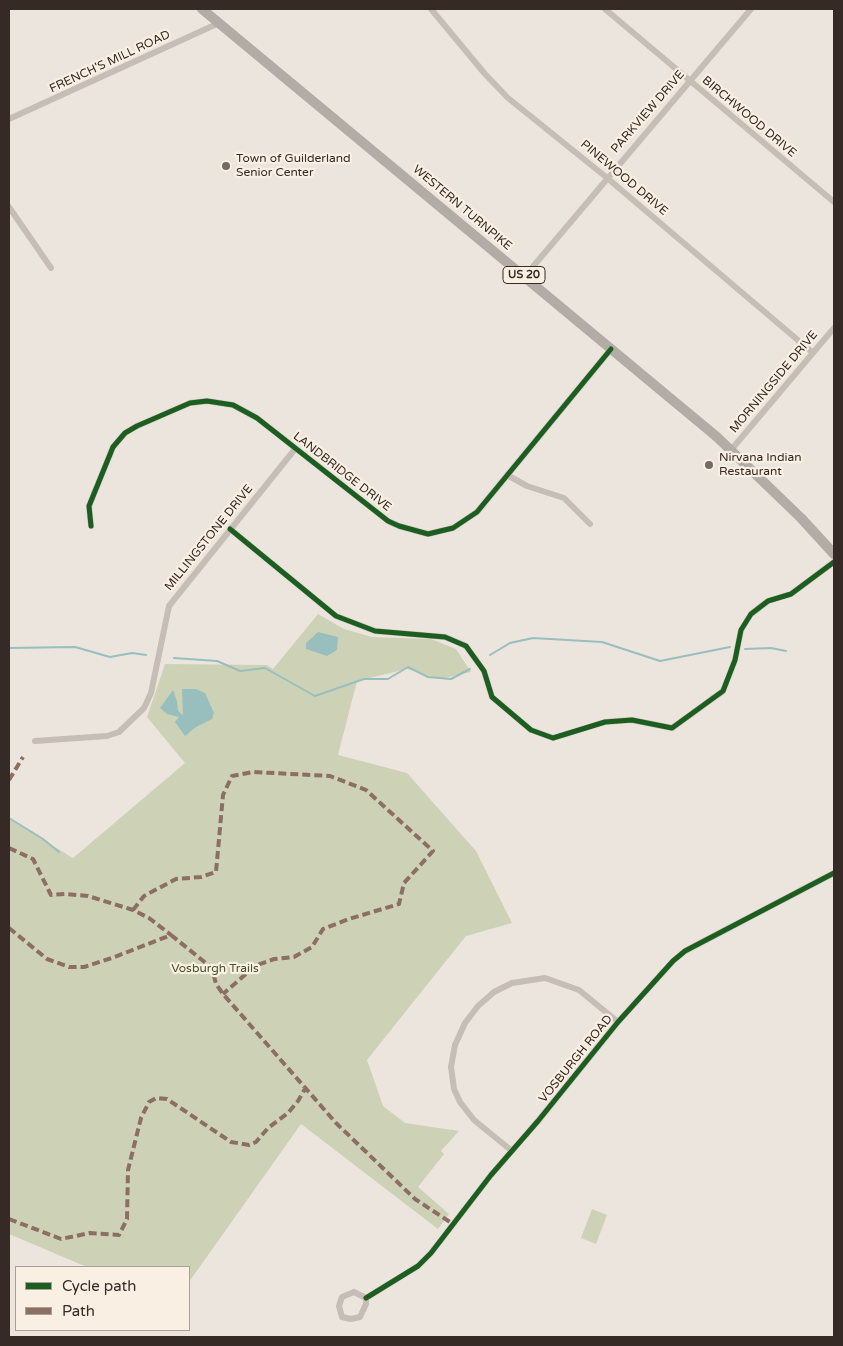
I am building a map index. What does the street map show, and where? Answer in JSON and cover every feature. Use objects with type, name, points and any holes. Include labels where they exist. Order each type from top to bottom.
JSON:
[{"type":"main road","name":"WESTERN TURNPIKE","points":[[202,9],[525,276],[731,450],[801,518],[834,554]]},
{"type":"street","name":"PINEWOOD DRIVE","points":[[432,9],[485,74],[508,98],[813,353]]},
{"type":"street","name":"BIRCHWOOD DRIVE","points":[[605,9],[834,202]]},
{"type":"street","name":"PARKVIEW DRIVE","points":[[525,276],[751,9]]},
{"type":"street","name":"FRENCH'S MILL ROAD","points":[[9,119],[219,23]]},
{"type":"street","points":[[9,208],[51,268]]},
{"type":"street","name":"MORNINGSIDE DRIVE","points":[[731,450],[834,328]]},
{"type":"street","name":"LANDBRIDGE DRIVE","points":[[91,526],[89,506],[113,448],[125,433],[190,403],[222,402],[244,409],[388,521],[428,534],[453,528],[477,512],[611,349]]},
{"type":"street","name":"MILLINGSTONE DRIVE","points":[[35,741],[91,739],[107,736],[119,732],[144,708],[151,693],[169,606],[295,449]]},
{"type":"street","points":[[507,475],[527,486],[564,498],[590,524]]},
{"type":"street","points":[[230,529],[336,616],[375,631],[445,638],[466,646],[484,671],[492,697],[531,730],[553,738],[606,722],[632,720],[672,728],[723,691],[735,660],[741,630],[751,614],[768,601],[791,594],[834,562]]},
{"type":"street","name":"VOSBURGH ROAD","points":[[366,1298],[418,1266],[618,1022],[653,982],[685,951],[834,873]]},
{"type":"street","points":[[512,1151],[474,1120],[460,1102],[454,1090],[451,1067],[455,1045],[465,1023],[478,1006],[494,992],[512,983],[545,978],[579,990],[618,1022]]},
{"type":"street","name":"VOSBURGH ROAD","points":[[354,1292],[366,1298],[365,1311],[360,1316],[351,1319],[342,1317],[339,1306],[342,1297],[354,1292]]},
{"type":"green space","name":"Vosburgh Trails","points":[[318,614],[344,629],[372,637],[431,639],[456,649],[471,672],[440,679],[407,669],[357,681],[338,755],[407,773],[476,851],[512,923],[466,936],[367,1060],[383,1106],[405,1123],[459,1131],[441,1151],[444,1154],[418,1187],[449,1214],[438,1229],[301,1124],[190,1281],[190,1266],[85,1266],[9,1234],[9,819],[73,858],[185,763],[147,717],[165,664],[267,665],[273,669]]},
{"type":"green space","points":[[592,1209],[607,1215],[596,1244],[581,1238]]},
{"type":"water","points":[[318,632],[338,637],[337,650],[327,656],[306,649],[306,643]]},
{"type":"water","points":[[182,689],[196,689],[205,693],[214,713],[212,719],[196,727],[185,736],[175,722],[179,717],[167,714],[160,708],[173,690],[178,711],[183,715]]},
{"type":"waterway","points":[[490,655],[510,643],[533,638],[602,642],[660,661],[730,647]]},
{"type":"waterway","points":[[9,648],[75,647],[110,657],[132,653],[146,655]]},
{"type":"waterway","points":[[745,649],[771,648],[786,651]]},
{"type":"waterway","points":[[174,658],[217,661],[240,671],[265,668],[315,696],[364,679],[388,679],[408,667],[428,677],[451,679],[470,669]]},
{"type":"waterway","points":[[9,818],[43,839],[59,852]]},
{"type":"marked path","points":[[9,780],[23,757]]},
{"type":"marked path","points":[[133,910],[144,896],[176,879],[201,877],[216,872],[223,795],[232,776],[253,772],[330,776],[366,790],[433,851],[404,883],[399,904],[323,929],[312,947],[294,957],[274,959],[255,966],[223,994]]},
{"type":"marked path","points":[[9,848],[33,859],[51,895],[88,896],[133,910],[149,918],[171,935]]},
{"type":"marked path","points":[[9,928],[47,959],[69,967],[84,967],[171,935],[212,968],[216,984],[223,994],[336,1123],[415,1199],[453,1224]]},
{"type":"marked path","points":[[9,1219],[61,1239],[90,1233],[119,1235],[127,1219],[128,1170],[141,1118],[149,1102],[156,1098],[167,1099],[231,1142],[249,1145],[256,1142],[268,1128],[288,1113],[306,1087]]},
{"type":"cycle path","points":[[91,526],[89,506],[113,447],[125,433],[190,403],[207,401],[233,405],[257,418],[388,521],[428,534],[453,528],[477,512],[611,349]]},
{"type":"cycle path","points":[[230,529],[336,616],[375,631],[445,637],[466,646],[484,671],[492,697],[531,730],[553,738],[605,722],[632,720],[672,728],[723,691],[735,660],[741,630],[751,614],[768,601],[791,594],[834,562]]},
{"type":"cycle path","points":[[366,1298],[418,1266],[431,1253],[491,1175],[538,1121],[618,1022],[673,961],[685,951],[834,873]]},
{"type":"place","name":"Town of Guilderland Senior Center","points":[[226,166]]},
{"type":"place","name":"Nirvana Indian Restaurant","points":[[709,465]]}]
